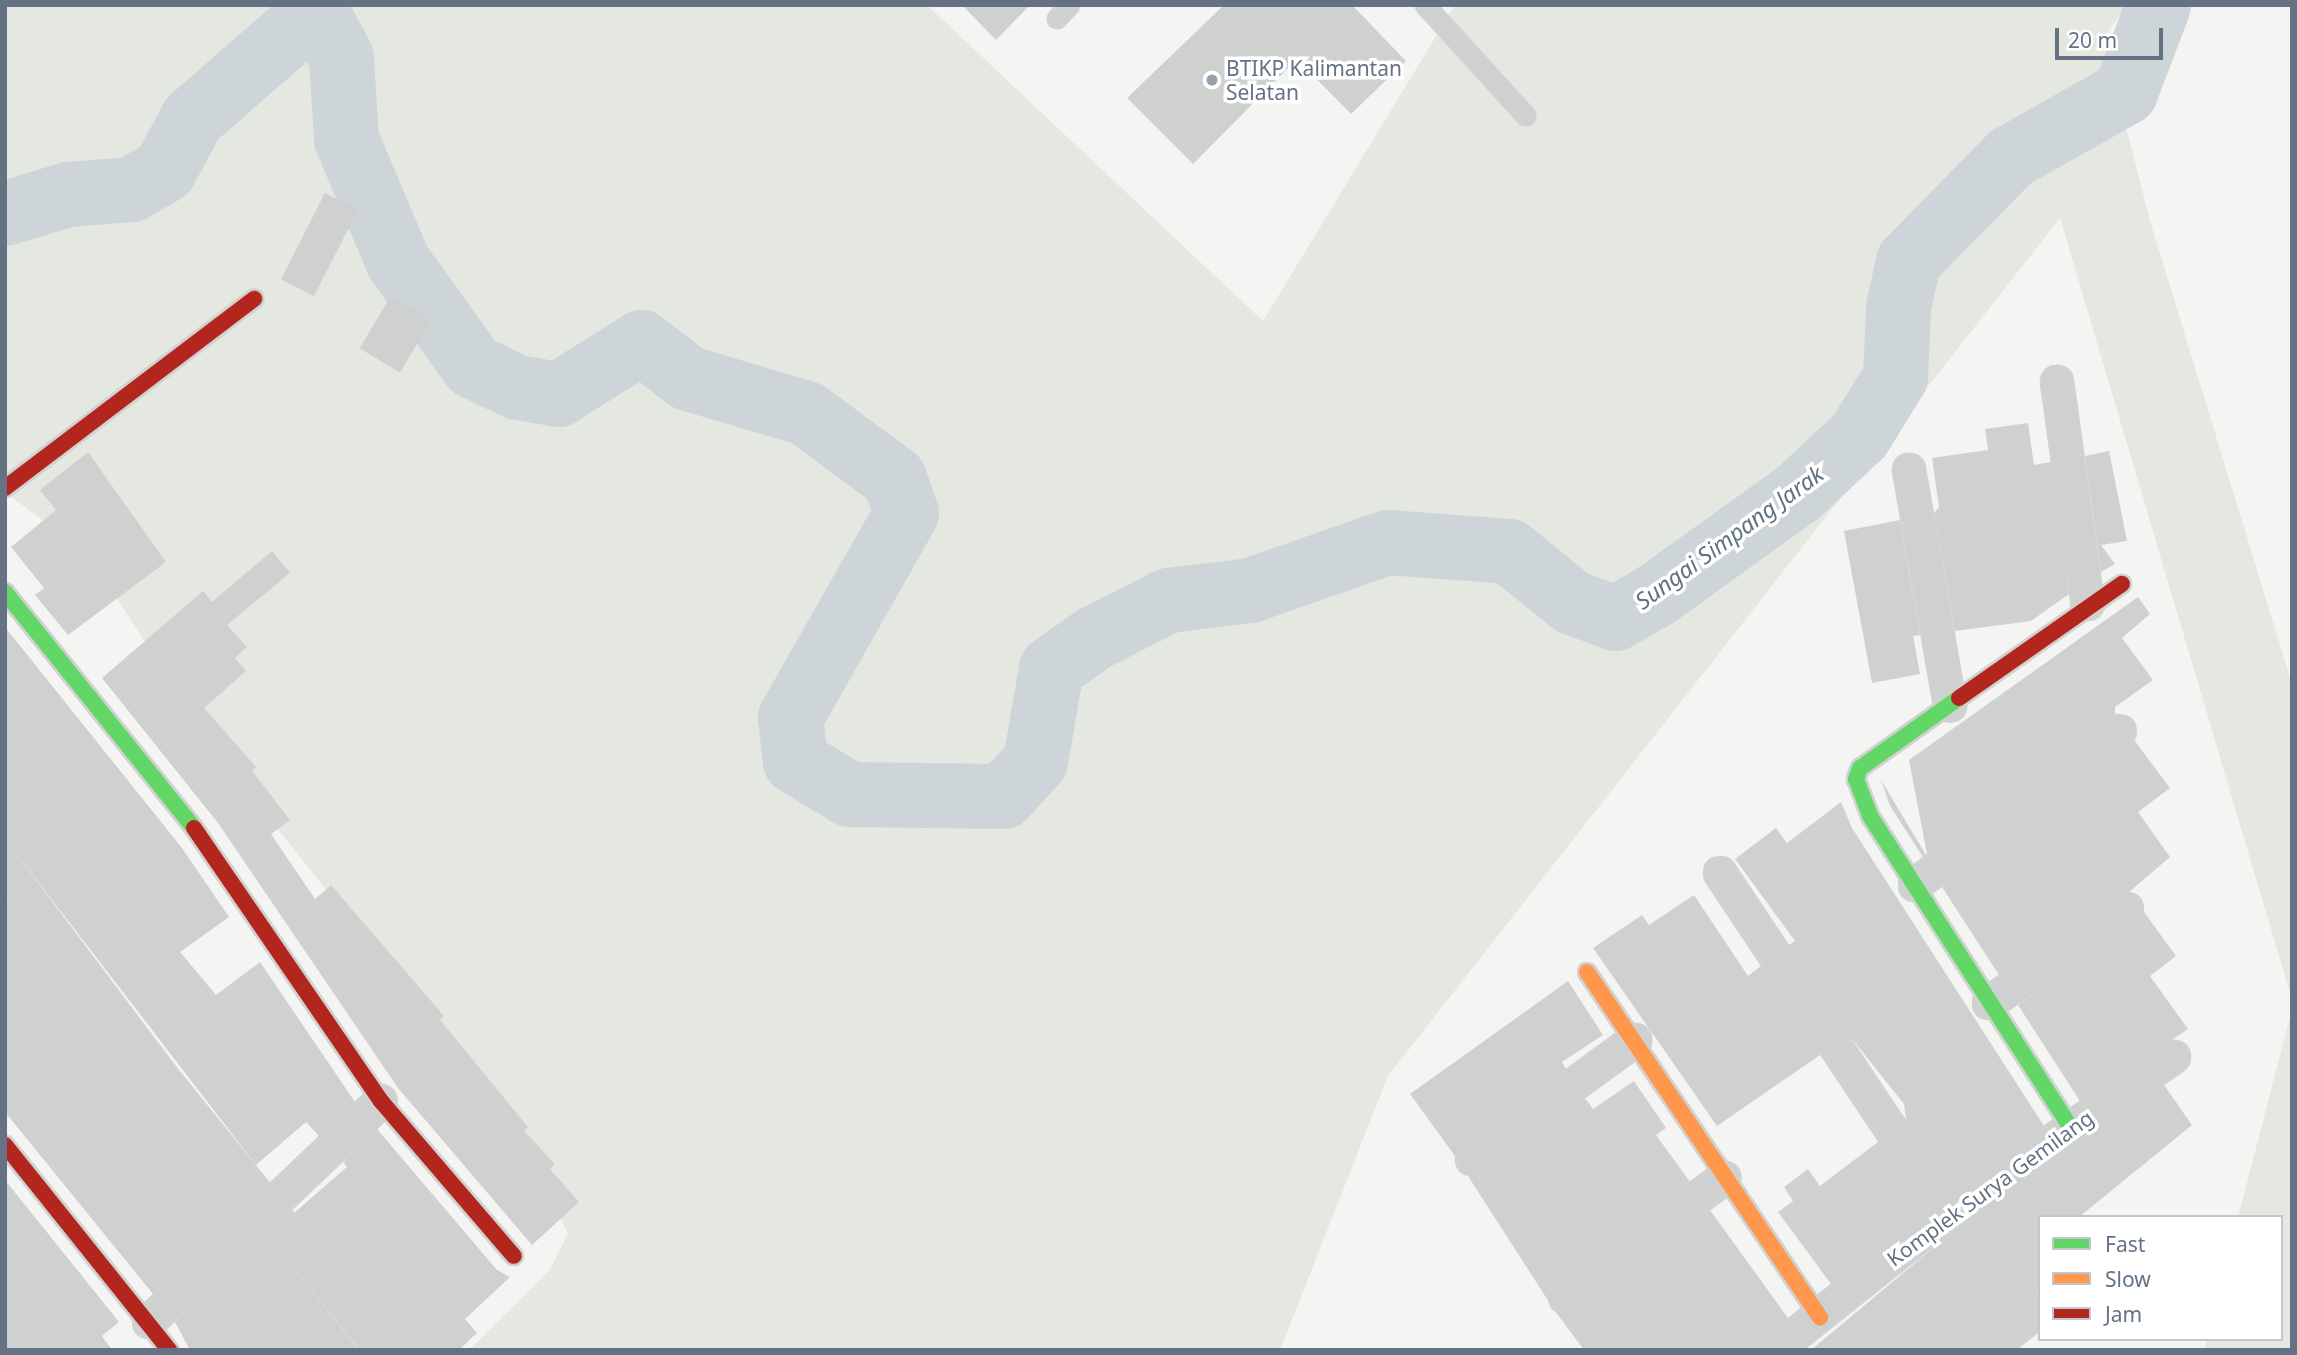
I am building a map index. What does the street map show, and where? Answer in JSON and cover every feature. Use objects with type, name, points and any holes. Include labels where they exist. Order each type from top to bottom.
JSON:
[{"type":"street","points":[[5,488],[254,299]]},
{"type":"street","points":[[2057,382],[2088,604]]},
{"type":"street","points":[[1909,470],[1951,705]]},
{"type":"street","points":[[2071,1128],[1870,816],[1856,779],[1860,768],[2088,604],[2122,583]]},
{"type":"street","points":[[5,592],[200,835],[381,1101],[514,1256]]},
{"type":"street","points":[[1915,885],[2120,731]]},
{"type":"street","points":[[5,869],[162,1077],[382,1350]]},
{"type":"street","points":[[1720,873],[1947,1214]]},
{"type":"street","points":[[1989,1003],[2127,909]]},
{"type":"street","points":[[1587,972],[1820,1318]]},
{"type":"street","points":[[1472,1159],[1635,1040]]},
{"type":"street","name":"Komplek Surya Gemilang","points":[[1776,1350],[1820,1318],[1947,1214],[2174,1057]]},
{"type":"street","points":[[149,1322],[271,1209],[381,1101]]},
{"type":"street","points":[[5,1145],[169,1350]]},
{"type":"street","points":[[1565,1297],[1724,1178]]},
{"type":"street","points":[[1989,1350],[2038,1311]]},
{"type":"lane","points":[[1057,19],[1070,5]]},
{"type":"lane","points":[[1425,5],[1525,116]]},
{"type":"shaded area","points":[[5,5],[927,5],[1263,321],[1455,5],[2128,5],[2103,38],[2151,224],[2292,684],[2292,1000],[2060,218],[1388,1076],[1280,1350],[469,1350],[549,1271],[568,1234],[523,1136],[216,752],[89,555],[5,492]]},
{"type":"shaded area","points":[[2292,1009],[2292,1350],[2204,1350],[2206,1341],[2283,1341],[2283,1215],[2239,1215]]},
{"type":"building","points":[[962,5],[1030,5],[996,40]]},
{"type":"building","name":"BTIKP Kalimantan Selatan","points":[[1224,5],[1352,5],[1406,61],[1351,114],[1297,59],[1193,164],[1127,98]]},
{"type":"building","points":[[325,193],[358,210],[314,296],[281,279]]},
{"type":"building","points":[[391,296],[431,320],[400,372],[360,348]]},
{"type":"building","points":[[2028,423],[2034,465],[2051,462],[2069,594],[2031,621],[1955,631],[1934,513],[1939,507],[1932,458],[1988,450],[1985,429]]},
{"type":"building","points":[[2109,451],[2127,541],[2101,545],[2115,564],[2101,572],[2085,456]]},
{"type":"building","points":[[88,452],[166,562],[68,635],[35,595],[44,588],[11,547],[56,510],[40,490]]},
{"type":"building","points":[[1900,520],[1920,635],[1913,636],[1920,674],[1872,683],[1844,531]]},
{"type":"building","points":[[272,551],[290,573],[227,625],[247,647],[235,658],[246,671],[204,708],[256,767],[252,771],[290,820],[271,834],[315,899],[331,885],[444,1016],[440,1020],[528,1127],[524,1131],[555,1164],[550,1169],[579,1202],[532,1245],[398,1088],[218,823],[102,678],[203,591],[212,602]]},
{"type":"building","points":[[2138,597],[2150,614],[2122,638],[2153,680],[2115,707],[2115,715],[1927,854],[1909,760]]},
{"type":"building","points":[[5,627],[182,848],[229,917],[180,952],[216,995],[260,962],[355,1102],[319,1136],[306,1122],[256,1165],[19,857],[5,851]]},
{"type":"building","points":[[2134,740],[2170,788],[2138,812],[2170,857],[2129,892],[2117,895],[1999,975],[1942,887]]},
{"type":"building","points":[[1881,780],[1926,855],[1923,857],[1890,806]]},
{"type":"building","points":[[1841,802],[1852,828],[2044,1126],[1952,1189],[1906,1121],[1904,1104],[1849,1035],[1789,945],[1795,941],[1735,859],[1776,828],[1787,843]]},
{"type":"building","points":[[1694,895],[1748,976],[1761,966],[1820,1055],[1717,1126],[1593,948],[1642,915],[1649,925]]},
{"type":"building","points":[[5,897],[244,1207],[153,1294],[5,1112]]},
{"type":"building","points":[[2144,912],[2176,956],[2150,976],[2188,1029],[2080,1101],[2018,1005],[2137,923]]},
{"type":"building","points":[[1568,981],[1603,1035],[1562,1062],[1566,1069],[1462,1145],[1455,1156],[1410,1094]]},
{"type":"building","points":[[1634,1081],[1666,1128],[1656,1135],[1690,1182],[1555,1283],[1549,1302],[1468,1176],[1482,1173],[1585,1098],[1593,1109]]},
{"type":"building","points":[[2164,1085],[2192,1125],[2081,1215],[2038,1215],[2038,1293],[1977,1336],[1971,1350],[1811,1350],[1957,1228]]},
{"type":"building","points":[[377,1129],[497,1270],[510,1277],[465,1319],[477,1333],[459,1350],[399,1350],[294,1213],[347,1167],[343,1162]]},
{"type":"building","points":[[1878,1142],[1924,1210],[1831,1284],[1778,1212],[1793,1201],[1784,1187],[1808,1169],[1820,1186]]},
{"type":"building","points":[[5,1180],[119,1322],[102,1336],[112,1350],[5,1350]]},
{"type":"building","points":[[1710,1210],[1788,1318],[1765,1337],[1759,1350],[1584,1350],[1555,1311],[1575,1311]]},
{"type":"building","points":[[266,1234],[359,1350],[190,1350],[175,1322]]},
{"type":"waterway","name":"Sungai Simpang Jarak","points":[[316,5],[316,10]]},
{"type":"waterway","name":"Sungai Simpang Jarak","points":[[5,213],[68,194],[131,189],[164,170],[192,118],[316,10],[341,57],[346,139],[398,262],[473,366],[517,387],[558,394],[641,342],[688,378],[806,413],[894,478],[906,513],[790,717],[795,761],[849,794],[1003,796],[1035,761],[1051,668],[1095,637],[1168,600],[1250,590],[1387,542],[1509,551],[1572,602],[1615,618],[1655,595],[1797,493],[1859,435],[1895,377],[1898,307],[1908,261],[2010,157],[2125,92],[2158,5]]},
{"type":"traffic: fast","points":[[5,592],[194,828]]},
{"type":"traffic: fast","points":[[1959,698],[1860,768],[1856,779],[1870,816],[2071,1128]]},
{"type":"traffic: slow","points":[[1587,972],[1820,1318]]},
{"type":"traffic: jam","points":[[5,488],[254,299]]},
{"type":"traffic: jam","points":[[1959,698],[2122,584]]},
{"type":"traffic: jam","points":[[194,828],[381,1101],[514,1256]]},
{"type":"traffic: jam","points":[[5,1145],[169,1350]]},
{"type":"place","name":"BTIKP Kalimantan Selatan","points":[[1212,80]]}]
